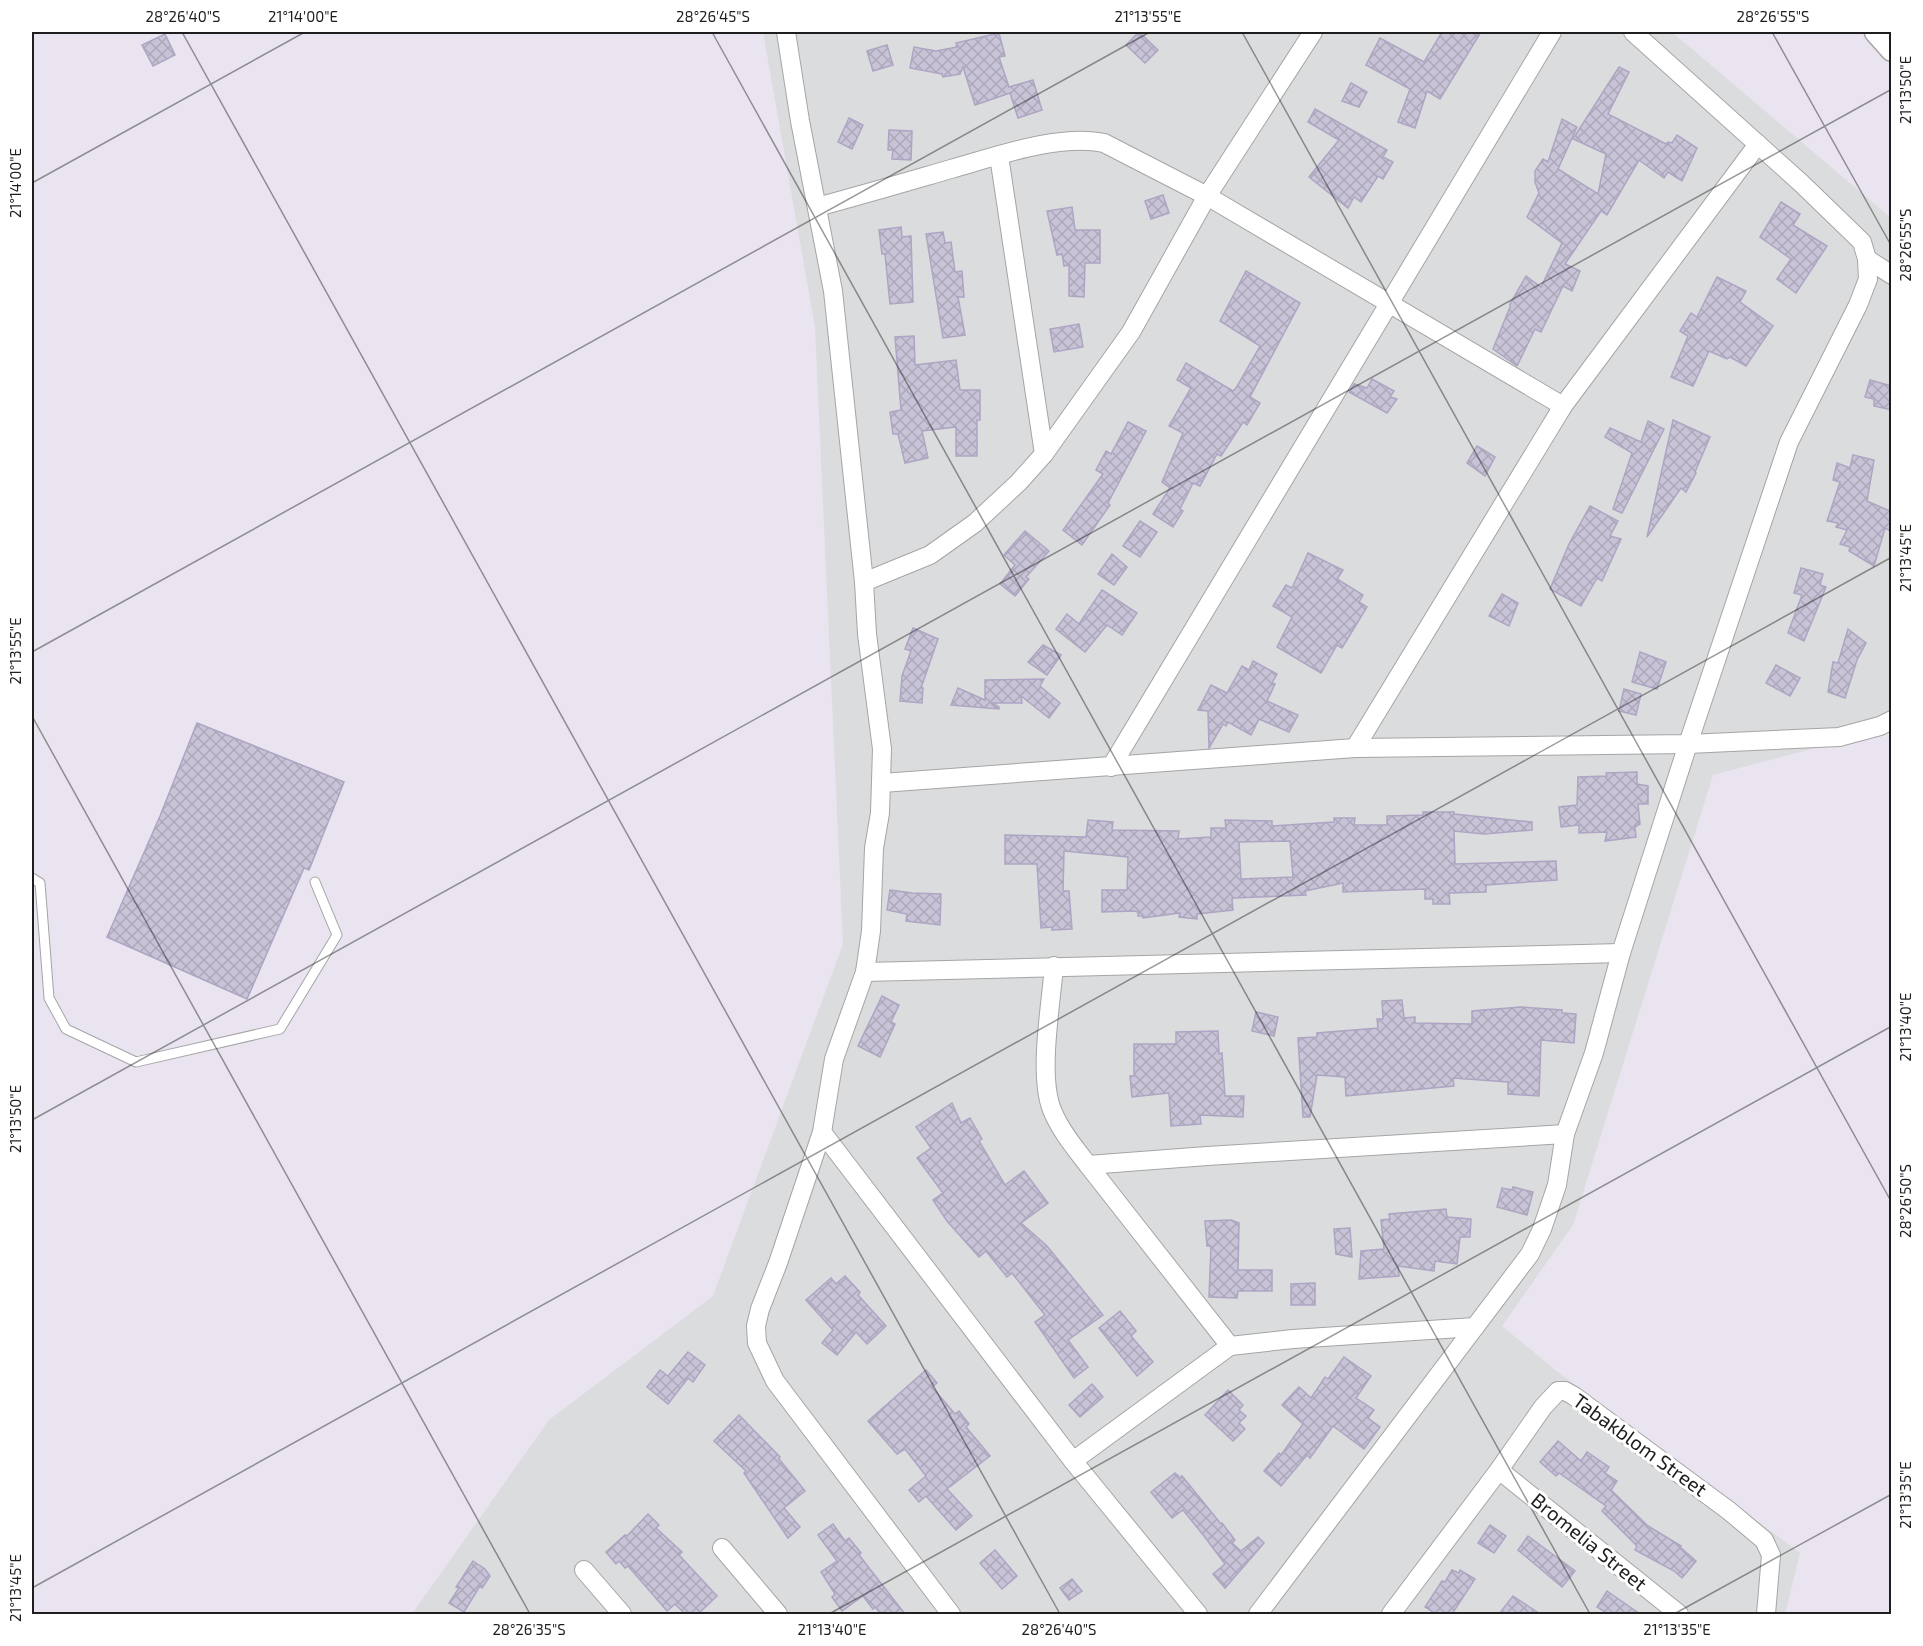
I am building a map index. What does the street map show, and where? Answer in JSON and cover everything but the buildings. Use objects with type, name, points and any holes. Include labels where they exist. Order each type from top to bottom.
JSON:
[{"type":"street","points":[[786,32],[833,291],[864,582],[867,634],[882,749],[882,783],[874,848],[871,931],[865,972],[834,1059],[822,1132],[778,1263],[759,1309],[756,1326],[757,1343],[775,1381],[951,1614]]},
{"type":"street","points":[[864,582],[930,555],[966,529],[1019,482],[1044,454],[1131,332],[1207,196],[1313,32]]},
{"type":"street","points":[[1111,767],[1552,32]]},
{"type":"street","points":[[1258,1614],[1530,1254],[1542,1229],[1557,1185],[1565,1134],[1594,1053],[1621,953],[1789,442],[1858,305],[1868,279],[1867,259],[1862,242],[1758,144],[1633,32]]},
{"type":"street","points":[[817,207],[999,156],[1076,140],[1088,140],[1113,148],[1207,196],[1563,406]]},
{"type":"street","points":[[1355,748],[1563,406],[1758,144]]},
{"type":"street","points":[[999,156],[1044,454]]},
{"type":"street","points":[[1867,259],[1892,275]]},
{"type":"street","points":[[882,783],[1355,748],[1688,744],[1839,737],[1880,726],[1892,720]]},
{"type":"street","points":[[865,972],[1621,953]]},
{"type":"street","points":[[1054,966],[1045,1075],[1047,1094],[1058,1122],[1088,1165],[1230,1346]]},
{"type":"street","points":[[822,1132],[1073,1461],[1198,1614]]},
{"type":"street","points":[[1088,1165],[1565,1134]]},
{"type":"street","points":[[1073,1461],[1230,1346],[1293,1339],[1475,1327]]},
{"type":"street","name":"Tabakblom Street","points":[[1391,1614],[1500,1470],[1543,1407],[1558,1391],[1565,1391],[1759,1535],[1770,1548],[1771,1555],[1766,1614]]},
{"type":"street","name":"Bromelia Street","points":[[1500,1470],[1679,1614]]},
{"type":"street","points":[[722,1548],[778,1614]]},
{"type":"street","points":[[584,1570],[622,1614]]},
{"type":"lane","points":[[32,878],[40,883],[49,998],[66,1029],[136,1062],[280,1029],[337,935],[315,882]]},
{"type":"shaded area","points":[[763,32],[1672,32],[1891,218],[1891,728],[1713,775],[1573,1225],[1502,1326],[1558,1372],[1800,1553],[1785,1614],[412,1614],[549,1420],[713,1296],[843,944],[815,327]]}]
